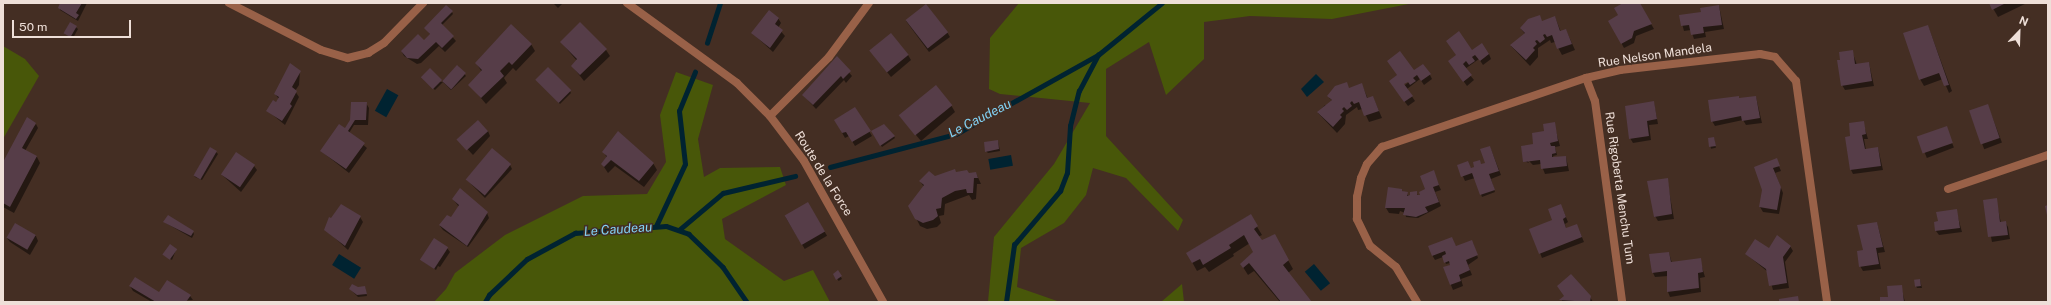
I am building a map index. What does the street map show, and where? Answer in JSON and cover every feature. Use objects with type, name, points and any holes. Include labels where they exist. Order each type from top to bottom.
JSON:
[{"type":"street","points":[[229,3],[320,50],[348,58],[368,53],[384,43],[423,3]]},
{"type":"street","name":"Route de la Force","points":[[627,3],[655,26],[737,83],[770,116],[804,162],[883,302]]},
{"type":"street","points":[[770,116],[829,57],[869,3]]},
{"type":"street","name":"Rue Nelson Mandela","points":[[1417,302],[1396,267],[1370,246],[1357,219],[1357,197],[1367,164],[1382,147],[1586,78],[1620,70],[1760,54],[1775,56],[1796,81],[1827,302]]},
{"type":"street","name":"Rue Rigoberta Menchu Tum","points":[[1586,78],[1595,101],[1622,302]]},
{"type":"street","points":[[1948,188],[2048,154]]},
{"type":"green space","points":[[1019,3],[1414,3],[1332,19],[1250,16],[1204,22],[1204,59],[1166,95],[1149,42],[1106,69],[1106,136],[1183,220],[1178,231],[1126,178],[1093,168],[1086,195],[1064,223],[1021,248],[1017,287],[1060,302],[988,302],[994,237],[1054,164],[1090,103],[1000,94],[989,89],[990,38]]},
{"type":"green space","points":[[3,46],[25,59],[39,76],[3,139]]},
{"type":"green space","points":[[676,72],[713,85],[698,139],[704,177],[720,168],[780,167],[786,185],[722,219],[725,239],[784,281],[813,270],[830,302],[434,302],[446,289],[455,273],[505,235],[583,196],[647,194],[666,162],[660,115]]},
{"type":"green space","points":[[1182,284],[1184,302],[1161,302]]},
{"type":"water","points":[[1316,74],[1324,82],[1307,97],[1301,89]]},
{"type":"water","points":[[387,89],[398,95],[386,117],[375,111]]},
{"type":"water","points":[[1011,155],[1013,166],[990,170],[988,159]]},
{"type":"water","points":[[339,254],[361,268],[354,279],[332,265]]},
{"type":"water","points":[[1314,264],[1330,283],[1321,291],[1305,272]]},
{"type":"building","points":[[60,3],[82,3],[76,13],[79,15],[76,19],[58,8]]},
{"type":"building","points":[[1623,3],[1640,3],[1652,24],[1634,31],[1632,38],[1621,44],[1608,21],[1618,15],[1614,8]]},
{"type":"building","points":[[1989,3],[2006,3],[1992,10]]},
{"type":"building","points":[[926,4],[948,32],[928,48],[906,20]]},
{"type":"building","points":[[446,5],[453,11],[441,23],[454,36],[442,48],[436,42],[418,59],[407,58],[401,51],[418,34],[424,40],[430,34],[424,28]]},
{"type":"building","points":[[1719,5],[1722,25],[1703,27],[1704,33],[1691,35],[1689,25],[1681,26],[1679,15],[1701,12],[1700,8]]},
{"type":"building","points":[[769,10],[779,18],[775,24],[783,30],[770,48],[751,33]]},
{"type":"building","points":[[1540,15],[1542,21],[1555,16],[1560,31],[1566,29],[1572,44],[1557,49],[1552,35],[1547,37],[1545,34],[1543,35],[1545,39],[1540,43],[1537,40],[1535,41],[1537,44],[1533,48],[1535,50],[1526,60],[1510,45],[1525,33],[1520,28],[1528,19]]},
{"type":"building","points":[[70,22],[77,26],[70,37],[64,33]]},
{"type":"building","points":[[580,22],[607,49],[580,75],[571,66],[577,59],[560,42]]},
{"type":"building","points":[[511,24],[532,44],[512,65],[509,62],[500,71],[504,76],[481,98],[468,85],[482,70],[475,63]]},
{"type":"building","points":[[1928,25],[1949,85],[1944,86],[1939,73],[1919,80],[1903,33]]},
{"type":"building","points":[[1459,31],[1472,50],[1482,43],[1489,54],[1480,61],[1475,55],[1472,57],[1475,61],[1469,65],[1466,61],[1463,64],[1472,75],[1463,82],[1448,61],[1456,55],[1446,41]]},
{"type":"building","points":[[891,33],[909,55],[887,72],[869,51]]},
{"type":"building","points":[[1853,50],[1855,64],[1869,62],[1872,81],[1841,86],[1837,60],[1840,60],[1839,52]]},
{"type":"building","points":[[1400,51],[1414,70],[1423,64],[1431,74],[1421,81],[1417,75],[1413,78],[1416,81],[1410,85],[1408,82],[1404,84],[1413,96],[1404,102],[1389,81],[1397,75],[1387,61]]},
{"type":"building","points":[[837,56],[851,71],[843,79],[841,76],[813,105],[802,95]]},
{"type":"building","points":[[290,63],[301,71],[292,87],[297,91],[290,104],[292,106],[282,121],[266,111],[273,100],[276,102],[279,97],[274,94]]},
{"type":"building","points":[[457,65],[466,73],[451,89],[442,81]]},
{"type":"building","points":[[548,67],[571,90],[559,103],[535,80]]},
{"type":"building","points":[[430,68],[442,80],[433,89],[421,77]]},
{"type":"building","points":[[1347,82],[1349,88],[1362,83],[1367,98],[1373,96],[1379,111],[1364,116],[1359,102],[1354,104],[1352,101],[1350,103],[1352,106],[1347,110],[1344,107],[1342,109],[1344,111],[1340,115],[1342,117],[1333,127],[1317,112],[1332,100],[1327,96],[1335,86]]},
{"type":"building","points":[[936,85],[952,105],[915,135],[899,115]]},
{"type":"building","points":[[1739,96],[1739,98],[1756,96],[1760,118],[1742,121],[1741,116],[1711,122],[1708,100]]},
{"type":"building","points":[[1654,101],[1657,119],[1647,121],[1649,136],[1629,139],[1625,106]]},
{"type":"building","points":[[351,102],[367,102],[366,120],[355,120],[348,131],[365,143],[346,169],[320,151],[339,124],[345,128],[350,120]]},
{"type":"building","points":[[1988,104],[2000,138],[1981,145],[1969,111]]},
{"type":"building","points":[[855,107],[871,131],[852,142],[846,132],[842,133],[834,120]]},
{"type":"building","points":[[27,117],[36,123],[22,148],[37,156],[10,207],[3,203],[3,162]]},
{"type":"building","points":[[478,120],[488,131],[466,151],[456,139]]},
{"type":"building","points":[[1864,121],[1866,134],[1862,135],[1865,149],[1878,147],[1881,166],[1850,170],[1845,137],[1850,136],[1849,123]]},
{"type":"building","points":[[1555,122],[1558,141],[1550,143],[1551,146],[1555,146],[1556,153],[1552,154],[1552,157],[1566,156],[1567,166],[1541,169],[1540,160],[1523,162],[1521,146],[1533,144],[1532,133],[1544,131],[1543,124]]},
{"type":"building","points":[[884,124],[895,136],[880,146],[871,131]]},
{"type":"building","points":[[1947,126],[1953,143],[1923,153],[1917,136]]},
{"type":"building","points":[[618,131],[654,163],[639,181],[611,160],[604,167],[601,164],[607,156],[602,152]]},
{"type":"building","points":[[1714,137],[1716,146],[1709,147],[1708,138]]},
{"type":"building","points":[[998,140],[999,149],[985,152],[984,142]]},
{"type":"building","points":[[1490,146],[1499,171],[1489,174],[1495,190],[1480,195],[1472,173],[1461,177],[1457,165],[1468,161],[1471,168],[1474,167],[1473,162],[1480,160],[1481,164],[1485,163],[1480,149]]},
{"type":"building","points":[[210,147],[217,151],[200,180],[194,176]]},
{"type":"building","points":[[492,148],[511,164],[485,195],[466,179]]},
{"type":"building","points":[[236,152],[255,165],[240,187],[221,174]]},
{"type":"building","points":[[1777,158],[1780,166],[1773,168],[1781,187],[1777,210],[1759,207],[1762,190],[1754,167]]},
{"type":"building","points":[[955,169],[956,172],[967,170],[969,173],[976,172],[978,178],[974,178],[973,193],[967,193],[966,189],[955,191],[942,198],[941,208],[936,209],[938,216],[933,220],[923,223],[915,219],[908,206],[924,185],[919,181],[929,171],[935,176]]},
{"type":"building","points":[[1434,170],[1439,185],[1433,187],[1439,202],[1425,207],[1428,212],[1416,217],[1403,215],[1405,208],[1385,208],[1388,187],[1402,189],[1402,191],[1408,192],[1407,196],[1410,195],[1410,192],[1417,191],[1417,195],[1420,195],[1419,192],[1425,189],[1420,176]]},
{"type":"building","points":[[1668,178],[1672,214],[1654,217],[1647,181]]},
{"type":"building","points":[[460,188],[488,212],[467,246],[439,225],[447,215],[451,217],[459,205],[452,199]]},
{"type":"building","points":[[1997,198],[2000,222],[2006,221],[2008,235],[1988,237],[1983,200]]},
{"type":"building","points":[[808,202],[825,231],[802,245],[785,216]]},
{"type":"building","points":[[341,204],[361,216],[345,246],[324,230],[329,217],[331,218]]},
{"type":"building","points":[[1561,204],[1566,217],[1563,219],[1566,228],[1577,224],[1582,237],[1539,254],[1529,229],[1552,220],[1548,209]]},
{"type":"building","points":[[2048,205],[2048,215],[2047,215],[2045,206]]},
{"type":"building","points":[[1957,209],[1960,228],[1935,231],[1934,222],[1938,221],[1936,212]]},
{"type":"building","points":[[1251,214],[1258,226],[1254,229],[1262,240],[1275,234],[1289,260],[1283,265],[1312,302],[1281,302],[1249,263],[1243,268],[1240,264],[1253,252],[1244,235],[1229,245],[1231,248],[1203,265],[1200,259],[1192,263],[1186,253]]},
{"type":"building","points":[[168,215],[194,231],[191,236],[163,222]]},
{"type":"building","points":[[1877,222],[1883,247],[1876,248],[1879,264],[1859,267],[1857,251],[1863,250],[1857,225]]},
{"type":"building","points":[[15,223],[36,235],[27,250],[6,238]]},
{"type":"building","points":[[1777,235],[1791,246],[1783,257],[1787,283],[1769,286],[1766,269],[1745,254],[1755,239],[1769,248]]},
{"type":"building","points":[[1452,237],[1456,246],[1472,240],[1478,255],[1466,260],[1470,270],[1459,275],[1461,281],[1450,285],[1443,267],[1450,265],[1449,261],[1444,263],[1442,256],[1446,254],[1445,251],[1432,256],[1428,246]]},
{"type":"building","points":[[434,238],[448,247],[434,269],[420,260]]},
{"type":"building","points":[[170,244],[177,249],[170,260],[162,255]]},
{"type":"building","points":[[1669,252],[1671,262],[1701,258],[1703,272],[1698,273],[1699,288],[1667,292],[1667,271],[1652,273],[1649,254]]},
{"type":"building","points":[[838,270],[842,276],[836,280],[833,274]]},
{"type":"building","points":[[1571,274],[1591,296],[1590,302],[1559,300],[1564,296],[1557,286]]},
{"type":"building","points":[[135,277],[159,292],[167,280],[191,295],[186,302],[156,302],[129,286]]},
{"type":"building","points":[[1920,279],[1921,286],[1915,287],[1914,280]]},
{"type":"building","points":[[352,284],[358,287],[365,286],[367,294],[357,295],[349,289]]},
{"type":"building","points":[[1902,285],[1904,302],[1880,302],[1880,297],[1888,297],[1887,286]]},
{"type":"building","points":[[1798,296],[1799,302],[1779,302],[1779,299]]},
{"type":"waterway","points":[[707,43],[720,3]]},
{"type":"waterway","name":"Le Caudeau","points":[[1006,302],[1014,245],[1060,191],[1067,173],[1070,126],[1079,91],[1098,55],[1162,3]]},
{"type":"waterway","name":"Le Caudeau","points":[[830,167],[956,134],[1098,55]]},
{"type":"waterway","points":[[656,226],[685,164],[679,111],[695,72]]},
{"type":"waterway","name":"Le Caudeau","points":[[679,230],[723,193],[795,176]]},
{"type":"waterway","name":"Le Caudeau","points":[[485,302],[489,295],[527,259],[575,233],[666,226],[689,234],[723,267],[747,302]]}]
